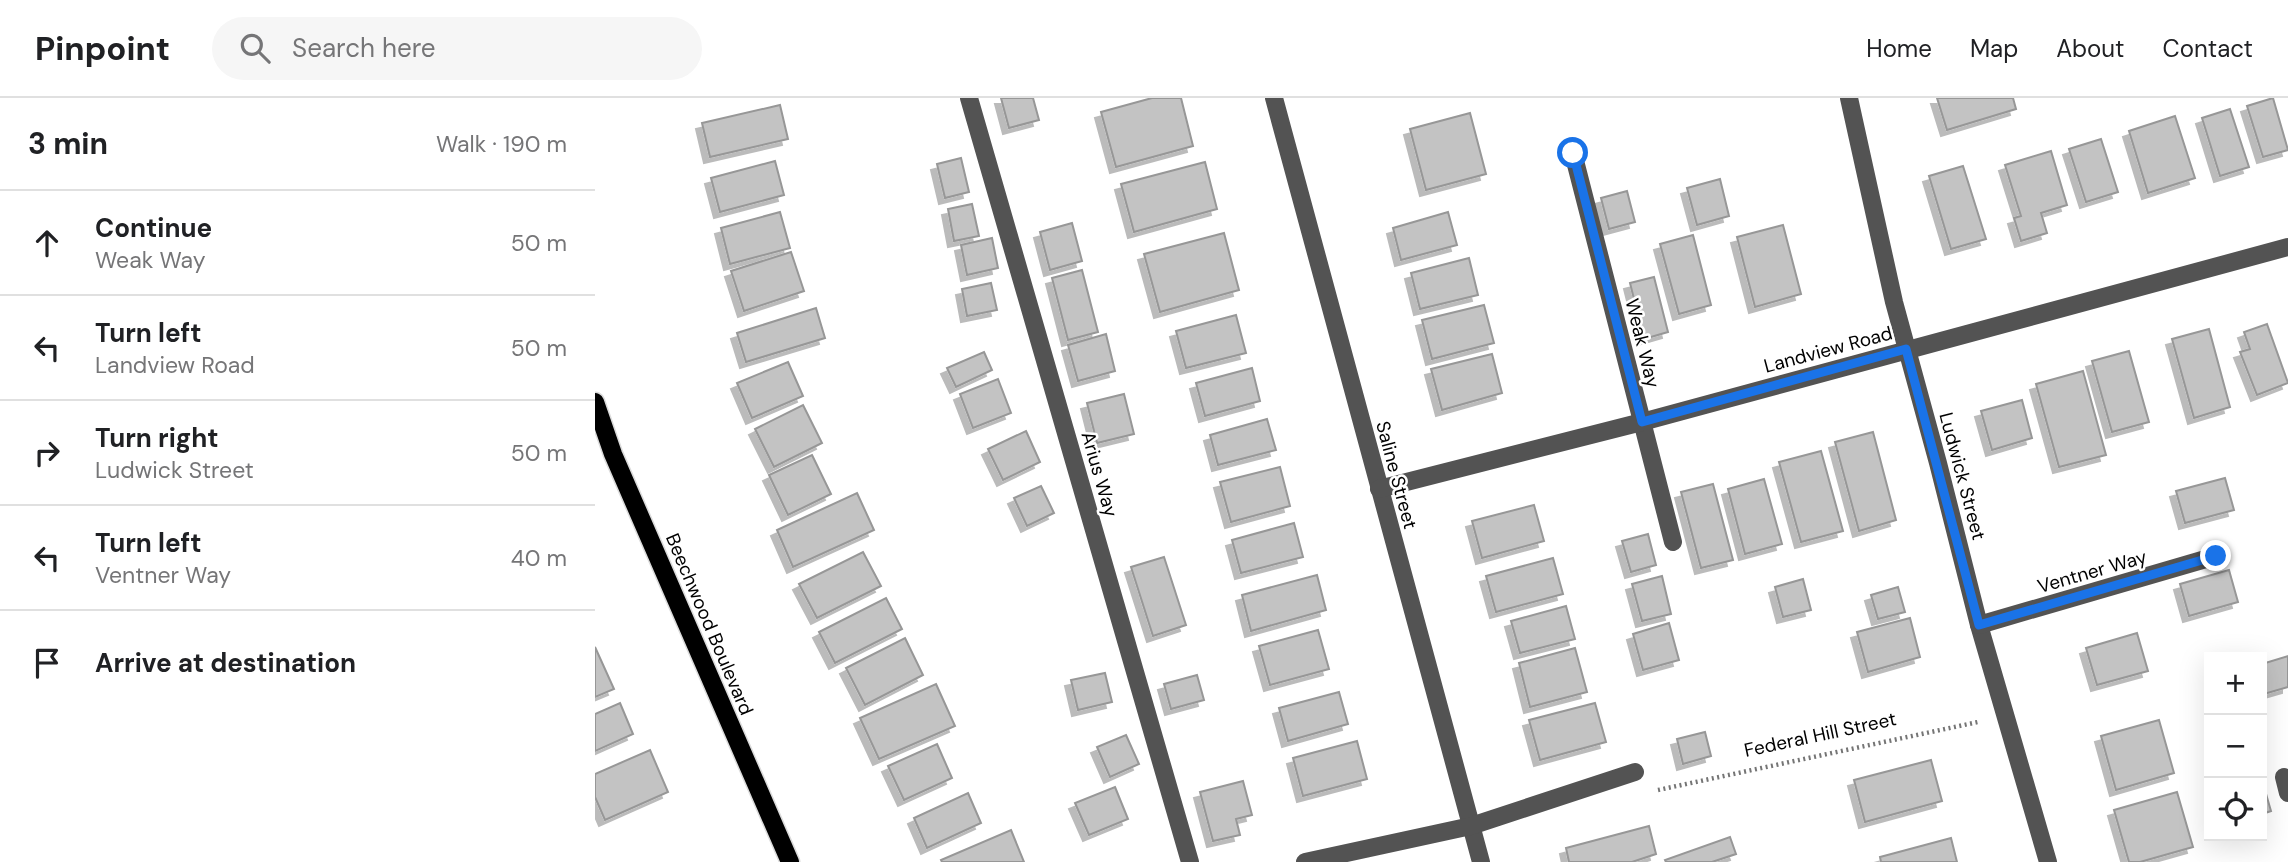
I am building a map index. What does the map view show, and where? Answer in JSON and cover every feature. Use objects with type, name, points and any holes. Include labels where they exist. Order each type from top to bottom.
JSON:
[{"type":"main road","name":"Beechwood Boulevard","points":[[595,402],[613,454],[790,862]]},
{"type":"street","name":"Arius Way","points":[[969,98],[1190,862]]},
{"type":"street","name":"Saline Street","points":[[1274,98],[1481,862]]},
{"type":"street","name":"Ludwick Street","points":[[1849,98],[1906,349],[1979,625],[2048,862]]},
{"type":"street","name":"Weak Way","points":[[1573,153],[1673,542]]},
{"type":"street","name":"Landview Road","points":[[1379,489],[1642,422],[2288,247]]},
{"type":"street","name":"Ventner Way","points":[[1979,625],[2216,556]]},
{"type":"street","points":[[1305,862],[1471,826],[1635,772]]},
{"type":"path","name":"Federal Hill Street","points":[[1656,790],[2006,716]]},
{"type":"building","points":[[1001,98],[1033,98],[1039,120],[1009,128]]},
{"type":"building","points":[[1152,98],[1181,98],[1193,146],[1116,167],[1101,112]]},
{"type":"building","points":[[1937,98],[2013,98],[2016,109],[1947,130]]},
{"type":"building","points":[[2273,98],[2288,150],[2263,157],[2247,106]]},
{"type":"building","points":[[780,105],[788,139],[710,157],[702,123]]},
{"type":"building","points":[[2230,109],[2249,167],[2220,176],[2202,118]]},
{"type":"building","points":[[1470,113],[1486,174],[1426,190],[1410,129]]},
{"type":"building","points":[[2175,116],[2195,178],[2148,193],[2129,131]]},
{"type":"building","points":[[2101,139],[2118,192],[2086,202],[2069,149]]},
{"type":"building","points":[[2051,151],[2067,205],[2041,213],[2047,233],[2021,241],[2014,218],[2021,216],[2005,165]]},
{"type":"building","points":[[961,158],[969,192],[945,198],[937,164]]},
{"type":"building","points":[[775,161],[784,195],[720,212],[711,178]]},
{"type":"building","points":[[1205,162],[1217,209],[1134,232],[1121,184]]},
{"type":"building","points":[[1963,166],[1986,239],[1951,249],[1929,176]]},
{"type":"building","points":[[1720,179],[1729,216],[1697,225],[1687,188]]},
{"type":"building","points":[[1627,191],[1635,222],[1609,229],[1601,198]]},
{"type":"building","points":[[972,204],[979,236],[954,241],[948,209]]},
{"type":"building","points":[[780,212],[790,248],[730,264],[721,228]]},
{"type":"building","points":[[1448,212],[1457,245],[1401,260],[1393,228]]},
{"type":"building","points":[[1072,223],[1082,261],[1050,270],[1040,232]]},
{"type":"building","points":[[1783,225],[1801,294],[1755,307],[1737,237]]},
{"type":"building","points":[[1224,233],[1239,290],[1160,312],[1144,254]]},
{"type":"building","points":[[1693,235],[1711,305],[1679,314],[1660,244]]},
{"type":"building","points":[[992,238],[998,268],[967,275],[961,245]]},
{"type":"building","points":[[791,252],[804,291],[744,311],[731,271]]},
{"type":"building","points":[[1469,258],[1478,295],[1420,309],[1411,273]]},
{"type":"building","points":[[1082,270],[1098,332],[1068,340],[1052,278]]},
{"type":"building","points":[[1654,277],[1668,332],[1644,339],[1630,283]]},
{"type":"building","points":[[991,283],[997,310],[967,316],[962,289]]},
{"type":"building","points":[[1484,305],[1494,343],[1432,359],[1422,320]]},
{"type":"building","points":[[816,308],[825,338],[746,362],[737,333]]},
{"type":"building","points":[[1236,315],[1246,353],[1186,368],[1176,331]]},
{"type":"building","points":[[2267,324],[2288,383],[2257,395],[2240,352],[2250,349],[2244,332]]},
{"type":"building","points":[[2209,329],[2230,407],[2194,418],[2172,339]]},
{"type":"building","points":[[1106,334],[1115,371],[1078,381],[1068,345]]},
{"type":"building","points":[[2129,351],[2149,422],[2112,432],[2092,361]]},
{"type":"building","points":[[984,352],[992,370],[956,387],[947,368]]},
{"type":"building","points":[[1492,354],[1502,393],[1442,410],[1431,369]]},
{"type":"building","points":[[788,362],[803,396],[752,418],[737,383]]},
{"type":"building","points":[[1252,368],[1260,401],[1205,416],[1196,383]]},
{"type":"building","points":[[2083,371],[2106,455],[2059,467],[2036,384]]},
{"type":"building","points":[[998,379],[1011,413],[973,428],[960,394]]},
{"type":"building","points":[[1124,394],[1134,434],[1097,443],[1087,403]]},
{"type":"building","points":[[2022,400],[2032,438],[1992,450],[1981,411]]},
{"type":"building","points":[[803,405],[822,443],[774,467],[755,429]]},
{"type":"building","points":[[1267,419],[1276,450],[1218,465],[1210,435]]},
{"type":"building","points":[[1026,431],[1040,462],[1003,480],[988,449]]},
{"type":"building","points":[[1873,432],[1896,520],[1859,531],[1835,442]]},
{"type":"building","points":[[1821,451],[1843,531],[1801,542],[1779,462]]},
{"type":"building","points":[[812,455],[831,494],[788,515],[769,475]]},
{"type":"building","points":[[1280,467],[1290,506],[1231,522],[1220,482]]},
{"type":"building","points":[[2225,478],[2234,510],[2185,523],[2176,491]]},
{"type":"building","points":[[1764,479],[1782,544],[1745,554],[1728,489]]},
{"type":"building","points":[[1713,484],[1733,560],[1701,568],[1681,492]]},
{"type":"building","points":[[1041,486],[1054,513],[1027,526],[1014,498]]},
{"type":"building","points":[[857,493],[874,530],[793,567],[777,530]]},
{"type":"building","points":[[1534,505],[1544,541],[1482,558],[1472,521]]},
{"type":"building","points":[[1294,523],[1303,557],[1241,573],[1232,540]]},
{"type":"building","points":[[1648,534],[1656,565],[1631,572],[1622,541]]},
{"type":"building","points":[[863,552],[881,586],[817,618],[799,584]]},
{"type":"building","points":[[1164,557],[1186,625],[1153,636],[1131,567]]},
{"type":"building","points":[[1553,558],[1563,594],[1496,612],[1486,576]]},
{"type":"building","points":[[2229,570],[2238,602],[2189,616],[2180,584]]},
{"type":"building","points":[[1317,575],[1326,610],[1251,631],[1242,595]]},
{"type":"building","points":[[1662,576],[1671,614],[1642,621],[1632,584]]},
{"type":"building","points":[[1803,579],[1811,610],[1783,617],[1775,587]]},
{"type":"building","points":[[1898,587],[1905,612],[1878,619],[1871,595]]},
{"type":"building","points":[[886,598],[902,629],[835,663],[819,632]]},
{"type":"building","points":[[1566,606],[1575,639],[1520,653],[1511,621]]},
{"type":"building","points":[[1910,618],[1920,657],[1868,672],[1857,632]]},
{"type":"building","points":[[1669,623],[1679,660],[1643,670],[1633,634]]},
{"type":"building","points":[[1318,630],[1329,669],[1270,685],[1259,646]]},
{"type":"building","points":[[2137,633],[2148,671],[2097,685],[2086,648]]},
{"type":"building","points":[[905,638],[923,675],[865,705],[846,668]]},
{"type":"building","points":[[595,647],[614,689],[595,697]]},
{"type":"building","points":[[1575,648],[1587,692],[1530,707],[1519,663]]},
{"type":"building","points":[[2288,656],[2288,687],[2267,693],[2267,662]]},
{"type":"building","points":[[1105,673],[1112,702],[1078,710],[1071,680]]},
{"type":"building","points":[[1197,675],[1204,700],[1171,709],[1164,684]]},
{"type":"building","points":[[936,684],[955,726],[879,759],[860,718]]},
{"type":"building","points":[[1339,692],[1348,724],[1288,741],[1279,708]]},
{"type":"building","points":[[620,703],[633,734],[595,751],[595,714]]},
{"type":"building","points":[[1595,703],[1606,742],[1540,760],[1529,720]]},
{"type":"building","points":[[2159,720],[2174,773],[2116,790],[2101,736]]},
{"type":"building","points":[[1705,732],[1711,756],[1683,764],[1677,739]]},
{"type":"building","points":[[1126,735],[1139,764],[1110,777],[1097,747]]},
{"type":"building","points":[[1357,741],[1367,779],[1303,796],[1293,758]]},
{"type":"building","points":[[937,744],[952,778],[904,800],[888,766]]},
{"type":"building","points":[[650,750],[668,792],[605,820],[595,797],[595,774]]},
{"type":"building","points":[[1931,760],[1942,801],[1865,822],[1854,780]]},
{"type":"building","points":[[1243,781],[1252,815],[1236,819],[1240,835],[1213,841],[1200,792]]},
{"type":"building","points":[[1115,787],[1128,819],[1089,835],[1075,803]]},
{"type":"building","points":[[2177,792],[2193,847],[2140,862],[2129,862],[2114,810]]},
{"type":"building","points":[[968,793],[981,823],[927,848],[914,818]]},
{"type":"building","points":[[1649,826],[1656,854],[1632,862],[1569,862],[1566,848]]},
{"type":"building","points":[[1011,830],[1024,862],[941,860]]},
{"type":"building","points":[[1730,837],[1736,854],[1712,862],[1665,860]]},
{"type":"building","points":[[1951,838],[1957,862],[1881,862],[1880,857]]},
{"type":"route","points":[[1573,153],[1642,422],[1906,349],[1979,625],[2216,556]]}]
